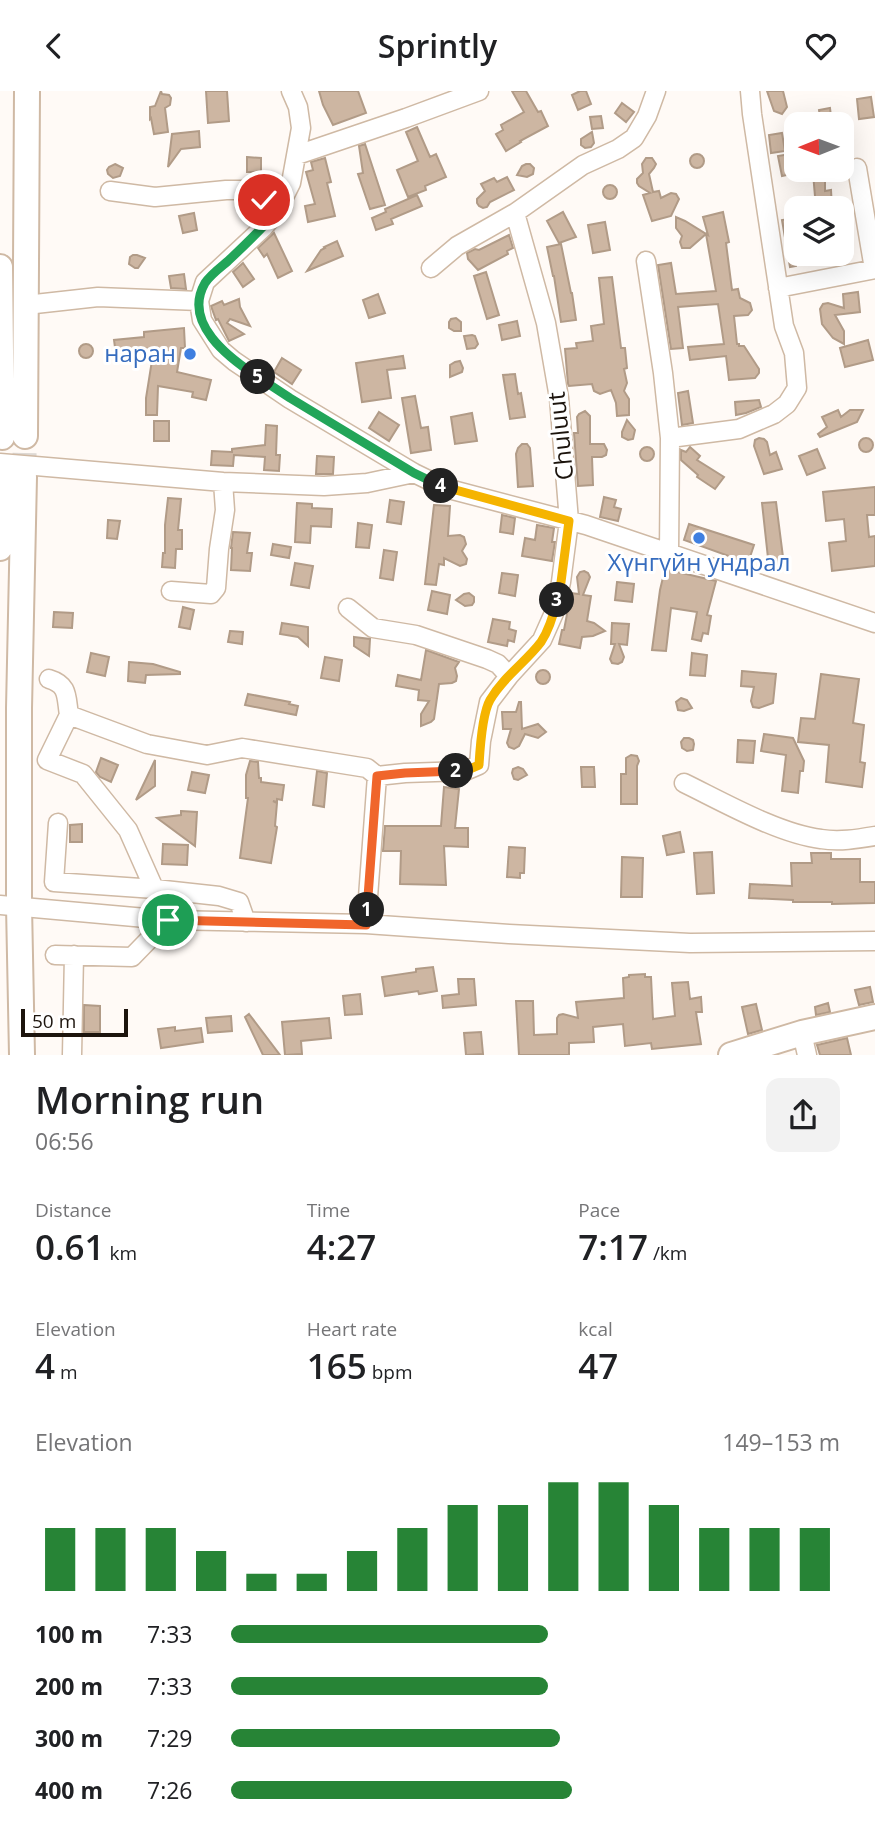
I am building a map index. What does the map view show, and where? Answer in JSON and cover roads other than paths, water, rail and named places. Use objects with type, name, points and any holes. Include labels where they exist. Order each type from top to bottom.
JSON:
[{"type":"main road","points":[[0,267],[14,436],[26,305],[27,91]]},
{"type":"main road","points":[[0,548],[9,472]]},
{"type":"main road","points":[[9,472],[19,708],[9,905],[22,1055]]},
{"type":"main road","points":[[731,1055],[805,1044],[875,1017]]},
{"type":"street","points":[[291,91],[298,107],[301,128],[291,183],[277,211],[264,228],[205,282],[199,301],[202,320],[221,350],[290,398],[414,473],[445,488],[586,525],[875,623]]},
{"type":"street","points":[[297,155],[479,91]]},
{"type":"street","points":[[432,268],[457,246],[515,213],[583,166],[634,138],[647,116],[656,91]]},
{"type":"street","points":[[670,438],[739,429],[774,414],[787,404],[797,388],[794,353],[784,326],[750,91]]},
{"type":"street","points":[[778,288],[875,269],[858,168]]},
{"type":"street","points":[[110,191],[155,197],[249,190],[277,211]]},
{"type":"street","name":"Chuluut","points":[[377,776],[465,771],[479,765],[489,702],[542,640],[554,613],[569,521],[559,398],[548,335],[515,213]]},
{"type":"street","points":[[646,261],[670,438],[669,554]]},
{"type":"street","points":[[26,305],[98,297],[199,301]]},
{"type":"street","points":[[9,472],[324,486],[366,483],[414,473]]},
{"type":"street","points":[[171,590],[211,594],[216,588],[225,510],[223,482]]},
{"type":"street","points":[[348,608],[373,628],[416,635],[487,659],[498,664],[509,676]]},
{"type":"street","points":[[49,679],[60,682],[65,689],[69,715],[47,760],[83,774],[128,830],[168,920]]},
{"type":"street","points":[[69,715],[147,744],[207,755],[242,748],[368,768],[377,776],[366,925]]},
{"type":"street","points":[[684,783],[793,833],[820,839],[849,841],[875,837]]},
{"type":"street","points":[[58,824],[54,882],[219,896],[239,902],[246,922]]},
{"type":"street","points":[[9,905],[168,920],[366,925],[690,943],[875,941]]},
{"type":"street","points":[[55,955],[132,957],[168,920]]},
{"type":"street","points":[[72,1055],[74,955]]},
{"type":"tunnel","points":[[24,477],[25,436]]},
{"type":"place","name":"наран","points":[[190,354]]},
{"type":"place","name":"Хүнгүйн ундрал","points":[[699,538]]}]
